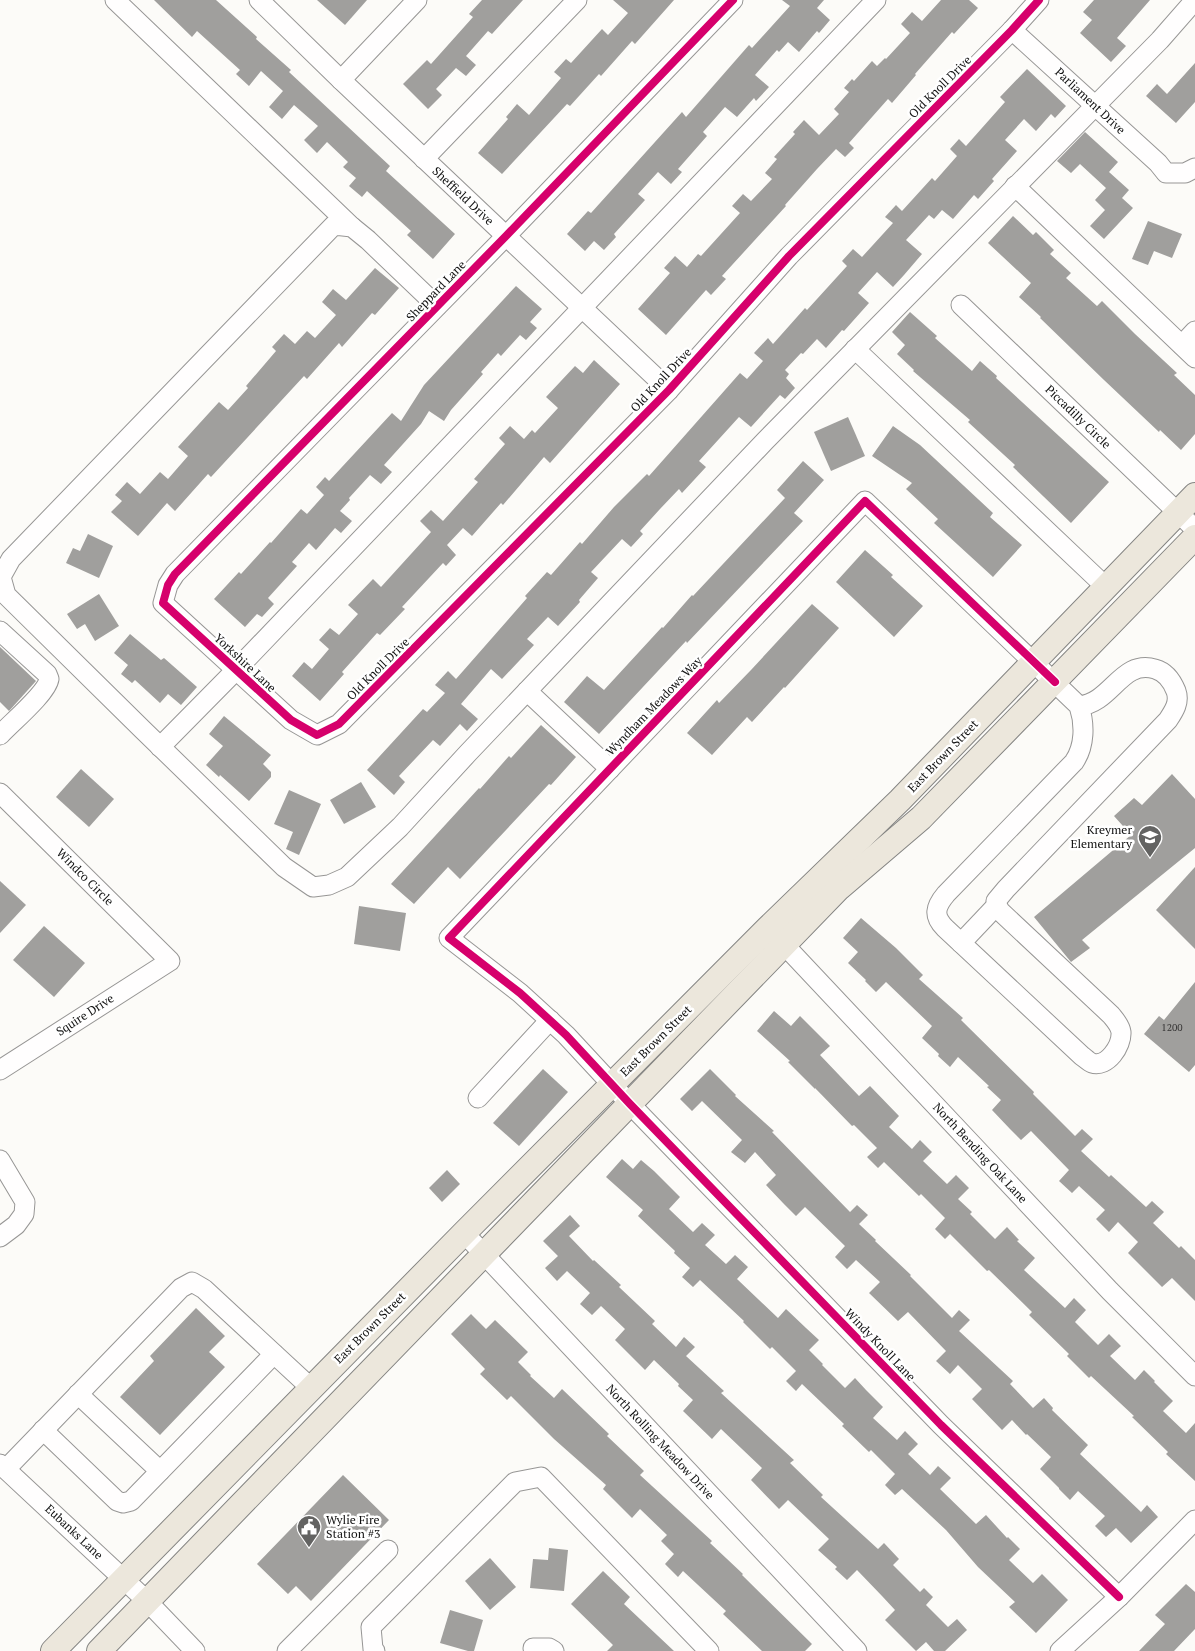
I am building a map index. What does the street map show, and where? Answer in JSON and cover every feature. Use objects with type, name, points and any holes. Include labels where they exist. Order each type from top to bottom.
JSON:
[{"type":"main road","name":"East Brown Street","points":[[53,1651],[612,1084],[768,928],[900,800],[1195,495]]},
{"type":"main road","name":"East Brown Street","points":[[98,1651],[839,888],[921,818],[1195,537]]},
{"type":"street","points":[[116,0],[437,306]]},
{"type":"street","points":[[341,80],[417,0]]},
{"type":"street","points":[[424,159],[577,0]]},
{"type":"street","name":"Sheppard Lane","points":[[162,603],[168,585],[175,574],[506,236],[733,0]]},
{"type":"street","points":[[160,747],[236,670],[876,0]]},
{"type":"street","name":"Old Knoll Drive","points":[[317,735],[339,724],[669,390],[789,256],[1012,30],[1039,0]]},
{"type":"street","points":[[352,227],[334,225],[12,559],[1,577],[6,595],[284,867],[313,887],[329,885],[347,877],[400,826],[765,441],[1160,40],[1195,0]]},
{"type":"street","name":"Sheffield Drive","points":[[264,2],[341,80],[669,390]]},
{"type":"street","name":"Parliament Drive","points":[[1012,30],[1158,163],[1166,173],[1185,173],[1195,168]]},
{"type":"street","points":[[1015,186],[1188,352],[1195,331]]},
{"type":"street","name":"Piccadilly Circle","points":[[960,305],[1195,529]]},
{"type":"street","points":[[855,349],[1106,587]]},
{"type":"street","name":"Wyndham Meadows Way","points":[[630,1104],[550,1020],[520,993],[449,938],[866,502],[1079,706]]},
{"type":"street","name":"Yorkshire Lane","points":[[162,603],[291,720],[317,735]]},
{"type":"street","points":[[0,631],[47,674],[49,679],[47,687],[41,694],[0,734]]},
{"type":"street","points":[[1150,667],[1160,670],[1168,677],[1177,696],[1176,707],[1168,720],[998,897],[997,905],[1000,911],[1111,1015],[1119,1025],[1121,1034],[1118,1046],[1111,1056],[1101,1063],[1091,1063],[938,921],[936,912],[939,902],[1074,762],[1078,756],[1083,736],[1082,714],[1079,706],[1089,705],[1098,700],[1128,673],[1138,668],[1150,667]]},
{"type":"street","points":[[527,691],[610,769]]},
{"type":"street","name":"Windco Circle","points":[[0,793],[170,961]]},
{"type":"street","points":[[961,943],[997,905]]},
{"type":"street","name":"North Bending Oak Lane","points":[[768,928],[1110,1291],[1195,1376]]},
{"type":"street","name":"Squire Drive","points":[[0,1070],[170,961]]},
{"type":"street","points":[[478,1098],[550,1020]]},
{"type":"street","name":"Windy Knoll Lane","points":[[630,1104],[941,1425],[1119,1597]]},
{"type":"street","points":[[0,1160],[25,1202],[24,1214],[16,1225],[0,1237]]},
{"type":"street","name":"North Rolling Meadow Drive","points":[[464,1233],[857,1651]]},
{"type":"street","points":[[3,1467],[43,1430],[181,1288],[192,1282],[204,1289],[311,1388]]},
{"type":"street","points":[[43,1430],[117,1501],[122,1503],[131,1501],[274,1354]]},
{"type":"street","points":[[78,1394],[160,1471]]},
{"type":"street","name":"Eubanks Lane","points":[[3,1467],[147,1601],[194,1651]]},
{"type":"street","points":[[375,1651],[373,1649],[371,1627],[515,1482],[541,1477],[709,1651]]},
{"type":"street","points":[[1060,1651],[1119,1597],[1195,1520]]},
{"type":"street","points":[[287,1651],[388,1550]]},
{"type":"street","points":[[533,1648],[549,1648],[554,1651]]},
{"type":"building","points":[[154,0],[216,0],[291,70],[289,72],[390,166],[386,171],[455,234],[433,259],[407,235],[411,231],[367,191],[362,197],[349,186],[356,178],[343,167],[348,162],[327,142],[317,153],[304,140],[318,126],[294,105],[282,119],[269,107],[283,91],[261,71],[249,86],[236,74],[240,70],[197,31],[192,37]]},
{"type":"building","points":[[317,0],[367,0],[345,25]]},
{"type":"building","points":[[482,0],[523,0],[492,34],[488,31],[466,56],[476,65],[466,76],[456,68],[436,89],[442,95],[428,109],[403,84],[427,60],[431,64],[473,17],[469,14]]},
{"type":"building","points":[[613,0],[674,0],[635,44],[632,41],[601,76],[599,74],[570,106],[567,104],[502,174],[478,153],[508,119],[506,117],[517,104],[529,115],[561,78],[554,72],[566,59],[571,63],[602,29],[608,35],[628,13]]},
{"type":"building","points":[[782,0],[824,0],[817,8],[830,20],[819,33],[817,31],[799,52],[788,42],[779,52],[777,50],[755,75],[769,87],[756,101],[754,98],[737,117],[725,107],[703,132],[707,136],[678,169],[682,172],[671,184],[658,172],[638,194],[645,200],[614,234],[616,237],[604,250],[594,241],[585,251],[567,234],[588,211],[591,213],[682,112],[686,117],[749,45],[752,48],[790,6]]},
{"type":"building","points":[[941,0],[969,0],[978,8],[954,34],[952,32],[892,103],[888,99],[849,143],[854,148],[845,157],[836,149],[722,276],[726,279],[711,295],[706,290],[666,335],[638,309],[670,273],[664,268],[675,256],[687,267],[698,254],[701,256],[740,213],[732,206],[743,194],[751,201],[772,179],[765,173],[777,159],[774,157],[795,134],[793,132],[804,120],[819,135],[839,114],[834,109],[849,92],[844,88],[852,79],[854,81],[872,61],[877,66],[886,59],[910,33],[901,24],[912,12],[922,21]]},
{"type":"building","points":[[1094,0],[1150,0],[1117,38],[1126,46],[1111,62],[1080,33],[1092,20],[1083,12]]},
{"type":"building","points":[[1195,63],[1195,102],[1176,123],[1146,96],[1157,84],[1167,94]]},
{"type":"building","points":[[1027,69],[1066,106],[1055,118],[1051,114],[1036,131],[1024,119],[1005,140],[1017,151],[992,179],[994,181],[978,199],[974,195],[953,219],[942,210],[934,219],[929,215],[906,240],[922,254],[893,287],[877,272],[858,293],[869,303],[844,331],[842,330],[826,348],[817,339],[785,370],[789,374],[786,378],[795,388],[785,399],[780,395],[751,427],[739,417],[699,461],[706,467],[682,493],[679,489],[660,509],[640,531],[643,534],[631,547],[622,539],[591,572],[598,578],[579,600],[580,602],[558,626],[548,617],[527,639],[534,645],[502,679],[491,669],[461,704],[478,719],[467,731],[460,724],[440,746],[433,740],[399,776],[405,782],[394,795],[367,770],[423,709],[427,712],[445,693],[435,685],[448,671],[456,679],[527,598],[525,596],[547,572],[551,575],[580,542],[582,544],[614,507],[647,474],[649,476],[740,373],[747,379],[763,361],[754,353],[768,338],[773,344],[805,308],[807,310],[847,266],[842,261],[853,249],[862,257],[893,223],[885,217],[896,205],[902,211],[932,178],[935,181],[957,156],[950,149],[959,139],[966,146],[1005,102],[1000,97]]},
{"type":"building","points":[[1085,132],[1118,162],[1109,172],[1129,190],[1122,198],[1133,208],[1104,239],[1090,226],[1105,210],[1095,200],[1106,188],[1080,164],[1071,173],[1057,161]]},
{"type":"building","points":[[1013,216],[1033,235],[1036,232],[1054,250],[1050,254],[1071,273],[1066,278],[1097,306],[1102,301],[1177,373],[1174,375],[1195,395],[1195,434],[1181,450],[1160,430],[1159,432],[1019,297],[1031,283],[988,243]]},
{"type":"building","points":[[1148,221],[1182,234],[1172,258],[1154,251],[1148,265],[1132,259]]},
{"type":"building","points":[[375,268],[399,288],[375,315],[372,313],[342,347],[339,343],[307,379],[304,376],[211,477],[208,474],[175,511],[167,503],[138,536],[111,512],[122,501],[115,495],[127,482],[140,494],[160,472],[168,479],[188,456],[178,447],[219,402],[228,410],[248,388],[246,386],[276,351],[272,347],[284,334],[295,344],[307,331],[315,338],[336,315],[322,302],[333,289],[346,300]]},
{"type":"building","points":[[516,286],[542,309],[530,322],[537,328],[526,340],[520,335],[501,356],[498,353],[444,421],[429,411],[421,424],[384,465],[392,472],[381,484],[370,475],[349,498],[350,500],[340,511],[352,521],[341,533],[335,528],[316,550],[309,543],[292,562],[297,566],[268,598],[274,604],[262,617],[257,614],[245,627],[214,599],[239,572],[241,574],[271,543],[301,509],[307,514],[324,495],[316,487],[325,477],[329,481],[392,413],[401,421],[424,385]]},
{"type":"building","points":[[910,312],[937,336],[935,338],[972,371],[980,361],[1109,482],[1071,523],[1013,467],[1015,465],[968,422],[970,420],[913,371],[897,354],[905,345],[892,332]]},
{"type":"building","points":[[594,360],[620,384],[550,463],[544,457],[503,505],[501,503],[472,536],[463,528],[447,545],[456,555],[446,566],[443,563],[402,607],[405,609],[380,635],[377,633],[342,672],[344,674],[320,701],[292,676],[304,662],[312,669],[329,649],[319,640],[330,628],[339,635],[358,614],[348,605],[373,579],[381,587],[431,532],[420,521],[431,510],[443,521],[478,482],[474,479],[505,444],[499,438],[510,426],[524,439],[532,430],[535,433],[558,408],[546,397],[575,366],[583,373]]},
{"type":"building","points":[[848,417],[865,456],[831,471],[814,432]]},
{"type":"building","points":[[893,426],[920,445],[993,513],[990,517],[1022,545],[993,577],[934,523],[938,519],[906,489],[912,483],[872,456]]},
{"type":"building","points":[[803,461],[824,480],[794,513],[803,521],[599,734],[564,702],[587,676],[604,690],[785,498],[777,490]]},
{"type":"building","points":[[88,534],[113,546],[99,578],[66,563],[73,548],[80,551]]},
{"type":"building","points":[[865,550],[923,606],[894,637],[836,582]]},
{"type":"building","points":[[99,594],[119,626],[95,641],[85,624],[77,629],[67,614]]},
{"type":"building","points":[[812,604],[839,628],[752,722],[747,717],[712,755],[687,733],[717,700],[719,703],[751,670]]},
{"type":"building","points":[[130,634],[161,660],[164,658],[197,687],[181,705],[168,694],[160,703],[135,680],[132,683],[121,674],[128,665],[114,653]]},
{"type":"building","points":[[0,647],[36,681],[9,711],[0,702]]},
{"type":"building","points":[[224,716],[271,755],[263,764],[271,772],[271,777],[249,801],[206,765],[223,746],[209,734]]},
{"type":"building","points":[[541,725],[576,757],[460,879],[448,867],[414,904],[391,884],[509,756],[511,758]]},
{"type":"building","points":[[81,769],[114,799],[89,827],[56,797]]},
{"type":"building","name":"Kreymer Elementary","points":[[1172,774],[1195,799],[1195,848],[1082,940],[1090,948],[1071,962],[1034,917],[1131,835],[1114,816],[1134,798],[1142,805]]},
{"type":"building","points":[[361,782],[376,807],[344,824],[330,800]]},
{"type":"building","points":[[289,790],[321,804],[299,855],[286,849],[293,832],[274,824]]},
{"type":"building","points":[[1195,867],[1195,949],[1156,910]]},
{"type":"building","points":[[0,881],[26,905],[0,933]]},
{"type":"building","points":[[359,906],[406,913],[400,951],[354,944]]},
{"type":"building","points":[[861,918],[896,948],[923,975],[919,979],[963,1018],[961,1020],[1034,1092],[1033,1094],[1075,1136],[1082,1129],[1093,1139],[1081,1151],[1146,1207],[1152,1201],[1164,1212],[1153,1223],[1179,1248],[1181,1246],[1195,1260],[1195,1301],[1172,1278],[1162,1287],[1128,1253],[1138,1242],[1118,1222],[1109,1232],[1096,1219],[1105,1210],[1079,1186],[1072,1193],[1059,1181],[1069,1170],[1031,1131],[1021,1140],[1010,1129],[992,1110],[1001,1100],[987,1087],[989,1086],[958,1057],[950,1067],[938,1056],[939,1054],[922,1038],[932,1026],[886,982],[876,992],[848,963],[858,952],[843,938]]},
{"type":"building","points":[[44,926],[85,963],[54,997],[13,960]]},
{"type":"building","points":[[1195,982],[1195,1065],[1189,1072],[1144,1034],[1159,1016],[1164,1020]]},
{"type":"building","points":[[774,1011],[791,1026],[800,1016],[830,1046],[820,1055],[859,1096],[870,1086],[899,1116],[889,1127],[912,1149],[920,1140],[932,1152],[923,1161],[947,1184],[956,1175],[969,1188],[958,1199],[972,1212],[970,1214],[995,1239],[1007,1227],[1019,1240],[1017,1241],[1035,1258],[1024,1270],[1065,1308],[1074,1298],[1086,1310],[1075,1322],[1098,1345],[1109,1334],[1121,1346],[1110,1356],[1135,1380],[1144,1370],[1155,1381],[1173,1401],[1163,1411],[1186,1433],[1195,1423],[1195,1481],[1166,1454],[1168,1452],[1132,1417],[1134,1416],[1091,1376],[1089,1378],[1067,1356],[1069,1354],[1029,1315],[1032,1312],[989,1270],[987,1271],[950,1234],[945,1239],[935,1229],[945,1218],[921,1194],[919,1196],[884,1162],[878,1168],[867,1157],[877,1148],[854,1125],[852,1126],[788,1062],[790,1061],[757,1031]]},
{"type":"building","points":[[543,1069],[568,1092],[519,1146],[493,1123]]},
{"type":"building","points":[[710,1069],[735,1096],[774,1131],[772,1132],[850,1212],[857,1205],[868,1215],[859,1224],[952,1318],[959,1310],[970,1320],[959,1331],[1013,1381],[1010,1384],[1033,1408],[1044,1398],[1053,1408],[1052,1410],[1088,1445],[1080,1454],[1141,1512],[1147,1505],[1158,1517],[1131,1543],[1116,1528],[1106,1537],[1095,1526],[1105,1516],[1078,1491],[1070,1500],[1040,1469],[1051,1457],[1012,1420],[1002,1430],[972,1399],[982,1389],[958,1365],[950,1374],[936,1361],[946,1351],[908,1312],[898,1321],[869,1293],[880,1282],[856,1260],[847,1269],[835,1257],[845,1246],[805,1207],[796,1216],[783,1203],[766,1185],[776,1175],[755,1152],[745,1163],[731,1152],[742,1140],[702,1101],[692,1111],[680,1099]]},
{"type":"building","points":[[622,1159],[633,1169],[641,1160],[654,1171],[680,1197],[669,1209],[693,1232],[702,1223],[715,1235],[705,1245],[726,1264],[735,1255],[748,1267],[737,1279],[778,1318],[786,1309],[819,1340],[809,1350],[822,1365],[845,1388],[855,1378],[883,1407],[873,1418],[897,1440],[905,1431],[918,1444],[908,1454],[930,1475],[938,1466],[951,1478],[940,1489],[976,1524],[986,1515],[1020,1549],[1009,1560],[1033,1583],[1042,1574],[1068,1600],[1036,1633],[1009,1607],[1015,1602],[978,1567],[946,1530],[902,1489],[895,1495],[885,1485],[895,1474],[871,1450],[869,1452],[842,1426],[844,1424],[802,1384],[796,1391],[786,1381],[796,1371],[772,1347],[770,1349],[744,1321],[700,1280],[693,1287],[682,1277],[690,1268],[638,1216],[643,1210],[606,1177]]},
{"type":"building","points":[[447,1170],[460,1184],[442,1202],[429,1188]]},
{"type":"building","points":[[570,1215],[580,1226],[569,1236],[593,1261],[621,1285],[619,1287],[655,1321],[652,1324],[676,1347],[684,1337],[695,1347],[686,1356],[724,1391],[721,1393],[794,1460],[790,1463],[823,1495],[821,1497],[878,1549],[884,1543],[899,1559],[893,1565],[920,1592],[924,1588],[933,1597],[926,1605],[948,1627],[957,1619],[967,1630],[945,1651],[934,1651],[926,1642],[916,1651],[885,1620],[895,1610],[857,1570],[847,1580],[835,1569],[837,1567],[818,1550],[829,1539],[788,1500],[779,1509],[751,1480],[762,1468],[721,1429],[712,1439],[683,1411],[693,1400],[654,1360],[645,1370],[615,1340],[625,1329],[601,1306],[592,1315],[580,1304],[590,1293],[567,1271],[557,1281],[545,1268],[558,1256],[543,1241]]},
{"type":"building","points":[[196,1308],[225,1336],[209,1352],[225,1367],[160,1435],[120,1397],[154,1361],[150,1356]]},
{"type":"building","points":[[471,1314],[486,1329],[495,1320],[528,1352],[518,1362],[530,1376],[554,1398],[562,1389],[644,1471],[640,1475],[712,1541],[710,1543],[812,1644],[805,1651],[762,1651],[723,1614],[726,1611],[683,1571],[678,1577],[665,1564],[674,1554],[661,1541],[667,1535],[640,1509],[632,1518],[603,1489],[606,1485],[554,1439],[511,1396],[507,1400],[480,1374],[485,1369],[451,1334]]},
{"type":"building","points":[[343,1475],[389,1520],[311,1601],[296,1586],[288,1594],[257,1564]]},
{"type":"building","points":[[549,1548],[568,1550],[564,1591],[530,1588],[533,1559],[548,1560]]},
{"type":"building","points":[[490,1558],[516,1587],[490,1610],[465,1581]]},
{"type":"building","points":[[603,1571],[630,1597],[624,1604],[674,1651],[607,1651],[613,1645],[571,1604]]},
{"type":"building","points":[[1186,1584],[1195,1592],[1195,1629],[1174,1651],[1139,1651],[1165,1624],[1155,1615]]},
{"type":"building","points":[[450,1610],[483,1620],[474,1651],[440,1643]]},
{"type":"cycle path","points":[[733,0],[506,236],[175,574],[168,585],[163,603],[291,720],[317,735],[339,724],[669,390],[789,256],[1012,30],[1039,0]]},
{"type":"cycle path","points":[[1055,682],[865,501],[449,938],[520,993],[566,1035],[630,1104],[941,1425],[1119,1597]]},
{"type":"place","name":"Kreymer Elementary","points":[[1150,858]]},
{"type":"place","name":"Wylie Fire Station #3","points":[[309,1548]]}]
